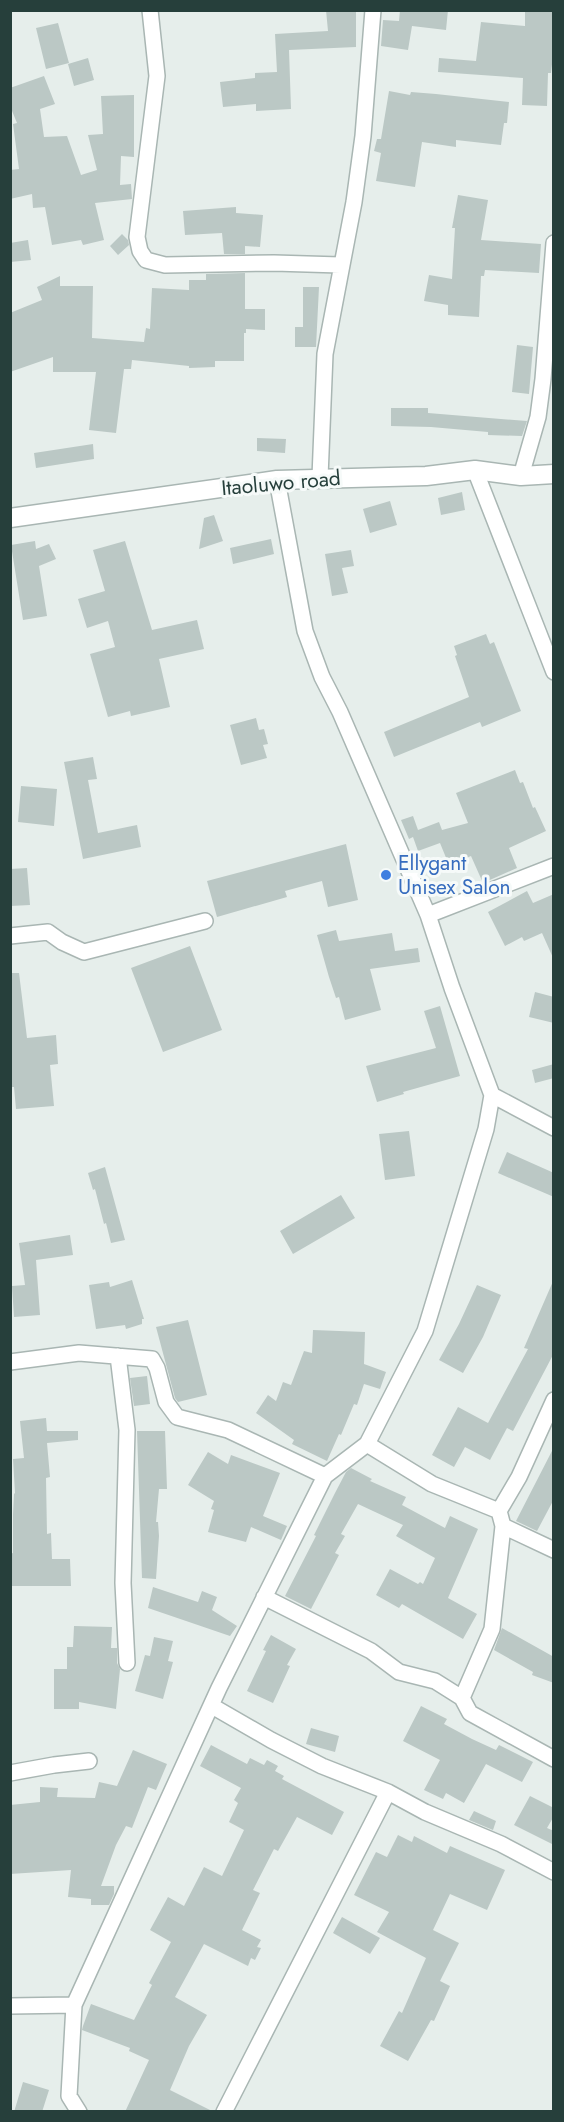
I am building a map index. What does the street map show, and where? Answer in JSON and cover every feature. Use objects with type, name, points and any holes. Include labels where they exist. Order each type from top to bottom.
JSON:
[{"type":"street","points":[[150,10],[157,76],[137,237],[140,251],[146,260],[165,265],[274,263],[340,265]]},
{"type":"street","points":[[320,477],[325,354],[340,265],[354,202],[363,136],[373,10]]},
{"type":"street","points":[[521,476],[538,417],[541,397],[554,243]]},
{"type":"street","points":[[475,470],[554,672]]},
{"type":"street","name":"Itaoluwo road","points":[[10,518],[277,480],[320,477],[426,476],[475,470],[521,476],[554,474]]},
{"type":"street","points":[[79,2112],[69,2096],[74,2005],[219,1688],[325,1476],[367,1444],[425,1331],[486,1129],[492,1095],[452,988],[428,915],[340,712],[322,677],[305,631],[277,480]]},
{"type":"street","points":[[428,915],[554,866]]},
{"type":"street","points":[[10,936],[48,932],[62,942],[84,952],[204,921]]},
{"type":"street","points":[[492,1095],[554,1128]]},
{"type":"street","points":[[10,1362],[79,1353],[152,1359],[157,1368],[166,1402],[177,1417],[228,1430],[325,1476]]},
{"type":"street","points":[[118,1356],[128,1430],[123,1583],[127,1663]]},
{"type":"street","points":[[462,1698],[492,1629],[502,1526],[499,1511],[519,1477],[554,1400]]},
{"type":"street","points":[[367,1444],[432,1484],[499,1511]]},
{"type":"street","points":[[502,1526],[554,1550]]},
{"type":"street","points":[[264,1598],[371,1651],[399,1672],[435,1681],[462,1698],[470,1713],[554,1759]]},
{"type":"street","points":[[212,1706],[322,1766],[388,1792],[425,1812],[501,1844],[554,1872]]},
{"type":"street","points":[[10,1773],[89,1761]]},
{"type":"street","points":[[224,2112],[233,2090],[388,1792]]},
{"type":"street","points":[[10,2006],[74,2005]]},
{"type":"building","points":[[326,10],[356,10],[356,47],[289,50],[291,109],[256,111],[256,104],[223,107],[220,82],[255,78],[255,73],[277,72],[275,34],[328,31]]},
{"type":"building","points":[[400,10],[448,10],[446,30],[412,26],[408,50],[381,46],[383,20],[399,21]]},
{"type":"building","points":[[554,11],[554,47],[551,73],[548,73],[547,106],[522,105],[523,78],[438,72],[439,58],[476,61],[481,22],[525,26],[525,12]]},
{"type":"building","points":[[58,23],[69,63],[46,69],[36,28]]},
{"type":"building","points":[[88,58],[94,80],[74,86],[68,64]]},
{"type":"building","points":[[44,76],[55,104],[40,109],[44,137],[67,136],[81,175],[97,170],[88,135],[103,134],[101,96],[134,95],[134,157],[121,156],[120,185],[131,184],[132,199],[95,203],[104,240],[83,245],[81,240],[52,245],[45,207],[33,208],[32,194],[10,199],[10,170],[19,169],[13,124],[17,123],[10,106],[10,88]]},
{"type":"building","points":[[389,91],[410,95],[411,92],[509,102],[507,123],[504,123],[501,145],[456,140],[456,147],[422,142],[415,187],[376,181],[381,153],[374,151],[377,139],[381,139]]},
{"type":"building","points":[[458,195],[488,200],[481,240],[541,244],[539,273],[485,270],[484,276],[481,276],[479,317],[448,315],[448,305],[424,301],[429,275],[452,279],[455,228],[452,228]]},
{"type":"building","points":[[236,207],[236,213],[263,215],[260,247],[245,246],[245,254],[224,254],[222,233],[185,235],[183,211]]},
{"type":"building","points":[[122,234],[128,240],[129,245],[118,255],[110,246]]},
{"type":"building","points":[[28,240],[31,260],[10,262],[10,243]]},
{"type":"building","points":[[245,273],[245,309],[265,309],[265,330],[246,329],[244,361],[215,361],[215,367],[189,368],[189,366],[132,360],[131,369],[124,369],[116,433],[89,430],[96,372],[53,372],[53,357],[10,372],[10,313],[42,300],[37,287],[60,276],[60,286],[93,286],[92,338],[144,342],[146,328],[150,329],[152,288],[189,290],[189,280],[206,280],[206,274]]},
{"type":"building","points":[[303,287],[319,287],[316,347],[295,347],[295,327],[303,327]]},
{"type":"building","points":[[517,345],[533,347],[529,394],[512,392]]},
{"type":"building","points":[[391,408],[428,408],[428,413],[527,421],[522,436],[488,435],[488,432],[431,427],[391,426]]},
{"type":"building","points":[[257,438],[286,439],[285,453],[257,451]]},
{"type":"building","points":[[93,444],[94,459],[36,468],[34,453]]},
{"type":"building","points":[[462,492],[465,510],[441,515],[438,498]]},
{"type":"building","points":[[390,501],[397,525],[370,533],[363,509]]},
{"type":"building","points":[[214,515],[223,541],[199,549],[204,518]]},
{"type":"building","points":[[271,539],[274,554],[233,564],[230,548]]},
{"type":"building","points":[[35,541],[36,549],[49,544],[56,559],[39,566],[47,616],[23,620],[11,545]]},
{"type":"building","points":[[125,541],[152,630],[197,620],[204,649],[159,659],[170,707],[131,716],[130,711],[108,717],[90,654],[115,647],[108,621],[87,628],[78,599],[105,591],[93,550]]},
{"type":"building","points":[[351,550],[354,566],[342,568],[348,593],[332,596],[325,554]]},
{"type":"building","points":[[486,634],[490,644],[494,642],[521,711],[482,727],[480,722],[394,757],[384,732],[469,697],[455,656],[457,655],[454,646]]},
{"type":"building","points":[[256,718],[259,730],[264,729],[268,744],[263,745],[267,758],[241,765],[230,725]]},
{"type":"building","points":[[93,757],[97,779],[88,780],[98,833],[137,825],[141,847],[83,859],[64,762]]},
{"type":"building","points":[[515,770],[546,831],[509,848],[517,868],[483,883],[471,856],[449,865],[440,843],[418,851],[413,837],[409,839],[401,820],[413,816],[418,830],[439,822],[442,830],[468,823],[456,793]]},
{"type":"building","points":[[21,786],[57,789],[54,826],[18,822]]},
{"type":"building","points":[[346,844],[358,900],[328,907],[322,881],[285,891],[287,897],[217,917],[207,881]]},
{"type":"building","points":[[27,868],[30,905],[10,906],[10,869]]},
{"type":"building","points":[[527,891],[533,903],[554,894],[554,960],[542,933],[524,941],[522,937],[505,946],[488,912]]},
{"type":"building","points":[[336,930],[339,941],[392,933],[395,951],[418,948],[420,962],[370,969],[381,1010],[345,1020],[317,935]]},
{"type":"building","points":[[190,946],[222,1030],[163,1052],[131,968]]},
{"type":"building","points":[[10,973],[19,973],[27,1038],[56,1035],[58,1064],[50,1065],[54,1106],[16,1109],[14,1087],[10,1087]]},
{"type":"building","points":[[535,992],[554,997],[554,1023],[529,1017]]},
{"type":"building","points":[[440,1006],[460,1076],[377,1102],[366,1066],[436,1048],[424,1011]]},
{"type":"building","points":[[554,1064],[554,1078],[535,1083],[532,1070]]},
{"type":"building","points":[[409,1131],[415,1176],[385,1180],[379,1134]]},
{"type":"building","points":[[507,1152],[554,1173],[554,1197],[498,1173]]},
{"type":"building","points":[[105,1167],[125,1240],[111,1243],[88,1173]]},
{"type":"building","points":[[341,1195],[355,1218],[293,1254],[280,1231]]},
{"type":"building","points":[[70,1235],[73,1255],[36,1260],[40,1315],[14,1317],[12,1286],[25,1285],[19,1243]]},
{"type":"building","points":[[554,1279],[554,1353],[513,1431],[507,1428],[490,1460],[465,1447],[454,1467],[432,1455],[458,1407],[488,1423],[528,1349],[524,1348]]},
{"type":"building","points":[[132,1280],[144,1319],[142,1319],[142,1324],[126,1329],[125,1325],[96,1329],[89,1285],[109,1282],[110,1287]]},
{"type":"building","points":[[477,1285],[501,1295],[483,1337],[463,1373],[439,1360]]},
{"type":"building","points":[[188,1320],[207,1395],[178,1402],[156,1327]]},
{"type":"building","points":[[313,1330],[365,1332],[364,1364],[386,1372],[380,1389],[364,1384],[357,1405],[354,1404],[327,1461],[292,1444],[294,1440],[256,1413],[268,1395],[276,1401],[283,1382],[291,1385],[304,1351],[312,1353]]},
{"type":"building","points":[[147,1376],[150,1404],[134,1406],[130,1378]]},
{"type":"building","points":[[46,1418],[47,1431],[78,1431],[78,1440],[47,1443],[50,1477],[46,1478],[47,1534],[51,1533],[52,1559],[70,1559],[71,1586],[10,1586],[15,1493],[13,1459],[24,1458],[20,1421]]},
{"type":"building","points":[[137,1431],[165,1431],[167,1489],[159,1489],[156,1522],[158,1522],[159,1536],[156,1579],[142,1578]]},
{"type":"building","points":[[554,1447],[554,1499],[537,1531],[516,1521]]},
{"type":"building","points":[[208,1452],[228,1464],[231,1455],[280,1473],[263,1516],[287,1526],[281,1540],[251,1527],[246,1542],[208,1532],[214,1501],[188,1485]]},
{"type":"building","points":[[351,1468],[372,1479],[370,1481],[406,1497],[402,1505],[445,1528],[450,1516],[478,1529],[448,1598],[477,1614],[463,1639],[402,1604],[399,1608],[376,1595],[390,1569],[418,1584],[420,1582],[423,1584],[435,1558],[396,1536],[403,1525],[358,1504],[341,1534],[345,1536],[335,1553],[339,1555],[311,1609],[285,1596],[335,1493],[346,1472]]},
{"type":"building","points":[[153,1587],[198,1602],[202,1591],[217,1597],[212,1610],[237,1626],[230,1636],[148,1608]]},
{"type":"building","points":[[74,1626],[112,1627],[111,1648],[117,1648],[117,1663],[120,1669],[116,1709],[79,1702],[79,1709],[54,1709],[54,1669],[67,1669],[67,1647],[73,1647]]},
{"type":"building","points":[[502,1628],[554,1657],[554,1683],[532,1675],[533,1672],[494,1650]]},
{"type":"building","points":[[271,1635],[296,1649],[287,1665],[290,1666],[273,1703],[247,1691]]},
{"type":"building","points":[[154,1637],[173,1641],[168,1661],[173,1662],[163,1699],[135,1691],[145,1655],[150,1656]]},
{"type":"building","points":[[421,1706],[447,1719],[444,1724],[472,1739],[496,1750],[499,1745],[533,1762],[522,1782],[486,1764],[464,1803],[446,1793],[443,1799],[424,1790],[440,1760],[403,1741]]},
{"type":"building","points":[[311,1728],[339,1736],[335,1752],[306,1744]]},
{"type":"building","points":[[211,1745],[247,1764],[250,1758],[264,1765],[267,1760],[278,1766],[275,1771],[284,1776],[282,1779],[344,1812],[332,1835],[297,1817],[278,1851],[274,1849],[253,1890],[260,1893],[242,1930],[261,1940],[257,1947],[261,1948],[255,1960],[251,1958],[248,1966],[204,1944],[175,1997],[207,2015],[189,2046],[170,2090],[214,2112],[125,2112],[149,2060],[129,2051],[130,2048],[82,2030],[91,2004],[134,2020],[152,1985],[149,1983],[171,1942],[150,1930],[168,1897],[184,1906],[204,1867],[222,1876],[244,1830],[229,1822],[238,1803],[234,1800],[241,1788],[200,1766]]},
{"type":"building","points":[[133,1750],[167,1764],[156,1790],[148,1787],[132,1828],[126,1826],[116,1845],[101,1886],[114,1886],[114,1894],[109,1905],[91,1905],[91,1899],[68,1897],[71,1870],[10,1874],[10,1805],[40,1802],[40,1787],[58,1788],[57,1797],[95,1798],[99,1782],[117,1786]]},
{"type":"building","points":[[530,1796],[554,1808],[554,1816],[547,1828],[554,1831],[554,1845],[514,1825]]},
{"type":"building","points":[[474,1811],[496,1821],[493,1830],[469,1820]]},
{"type":"building","points":[[398,1835],[412,1842],[414,1836],[447,1853],[450,1846],[505,1870],[487,1910],[450,1894],[433,1930],[459,1943],[440,1981],[450,1986],[434,2021],[431,2020],[408,2061],[380,2046],[399,2011],[402,2013],[426,1958],[377,1932],[389,1912],[354,1895],[376,1852],[387,1857]]},
{"type":"building","points":[[342,1917],[380,1938],[370,1954],[333,1933]]},
{"type":"building","points":[[23,2082],[49,2090],[42,2112],[14,2112]]},
{"type":"place","name":"Ellygant Unisex Salon","points":[[386,875]]}]
